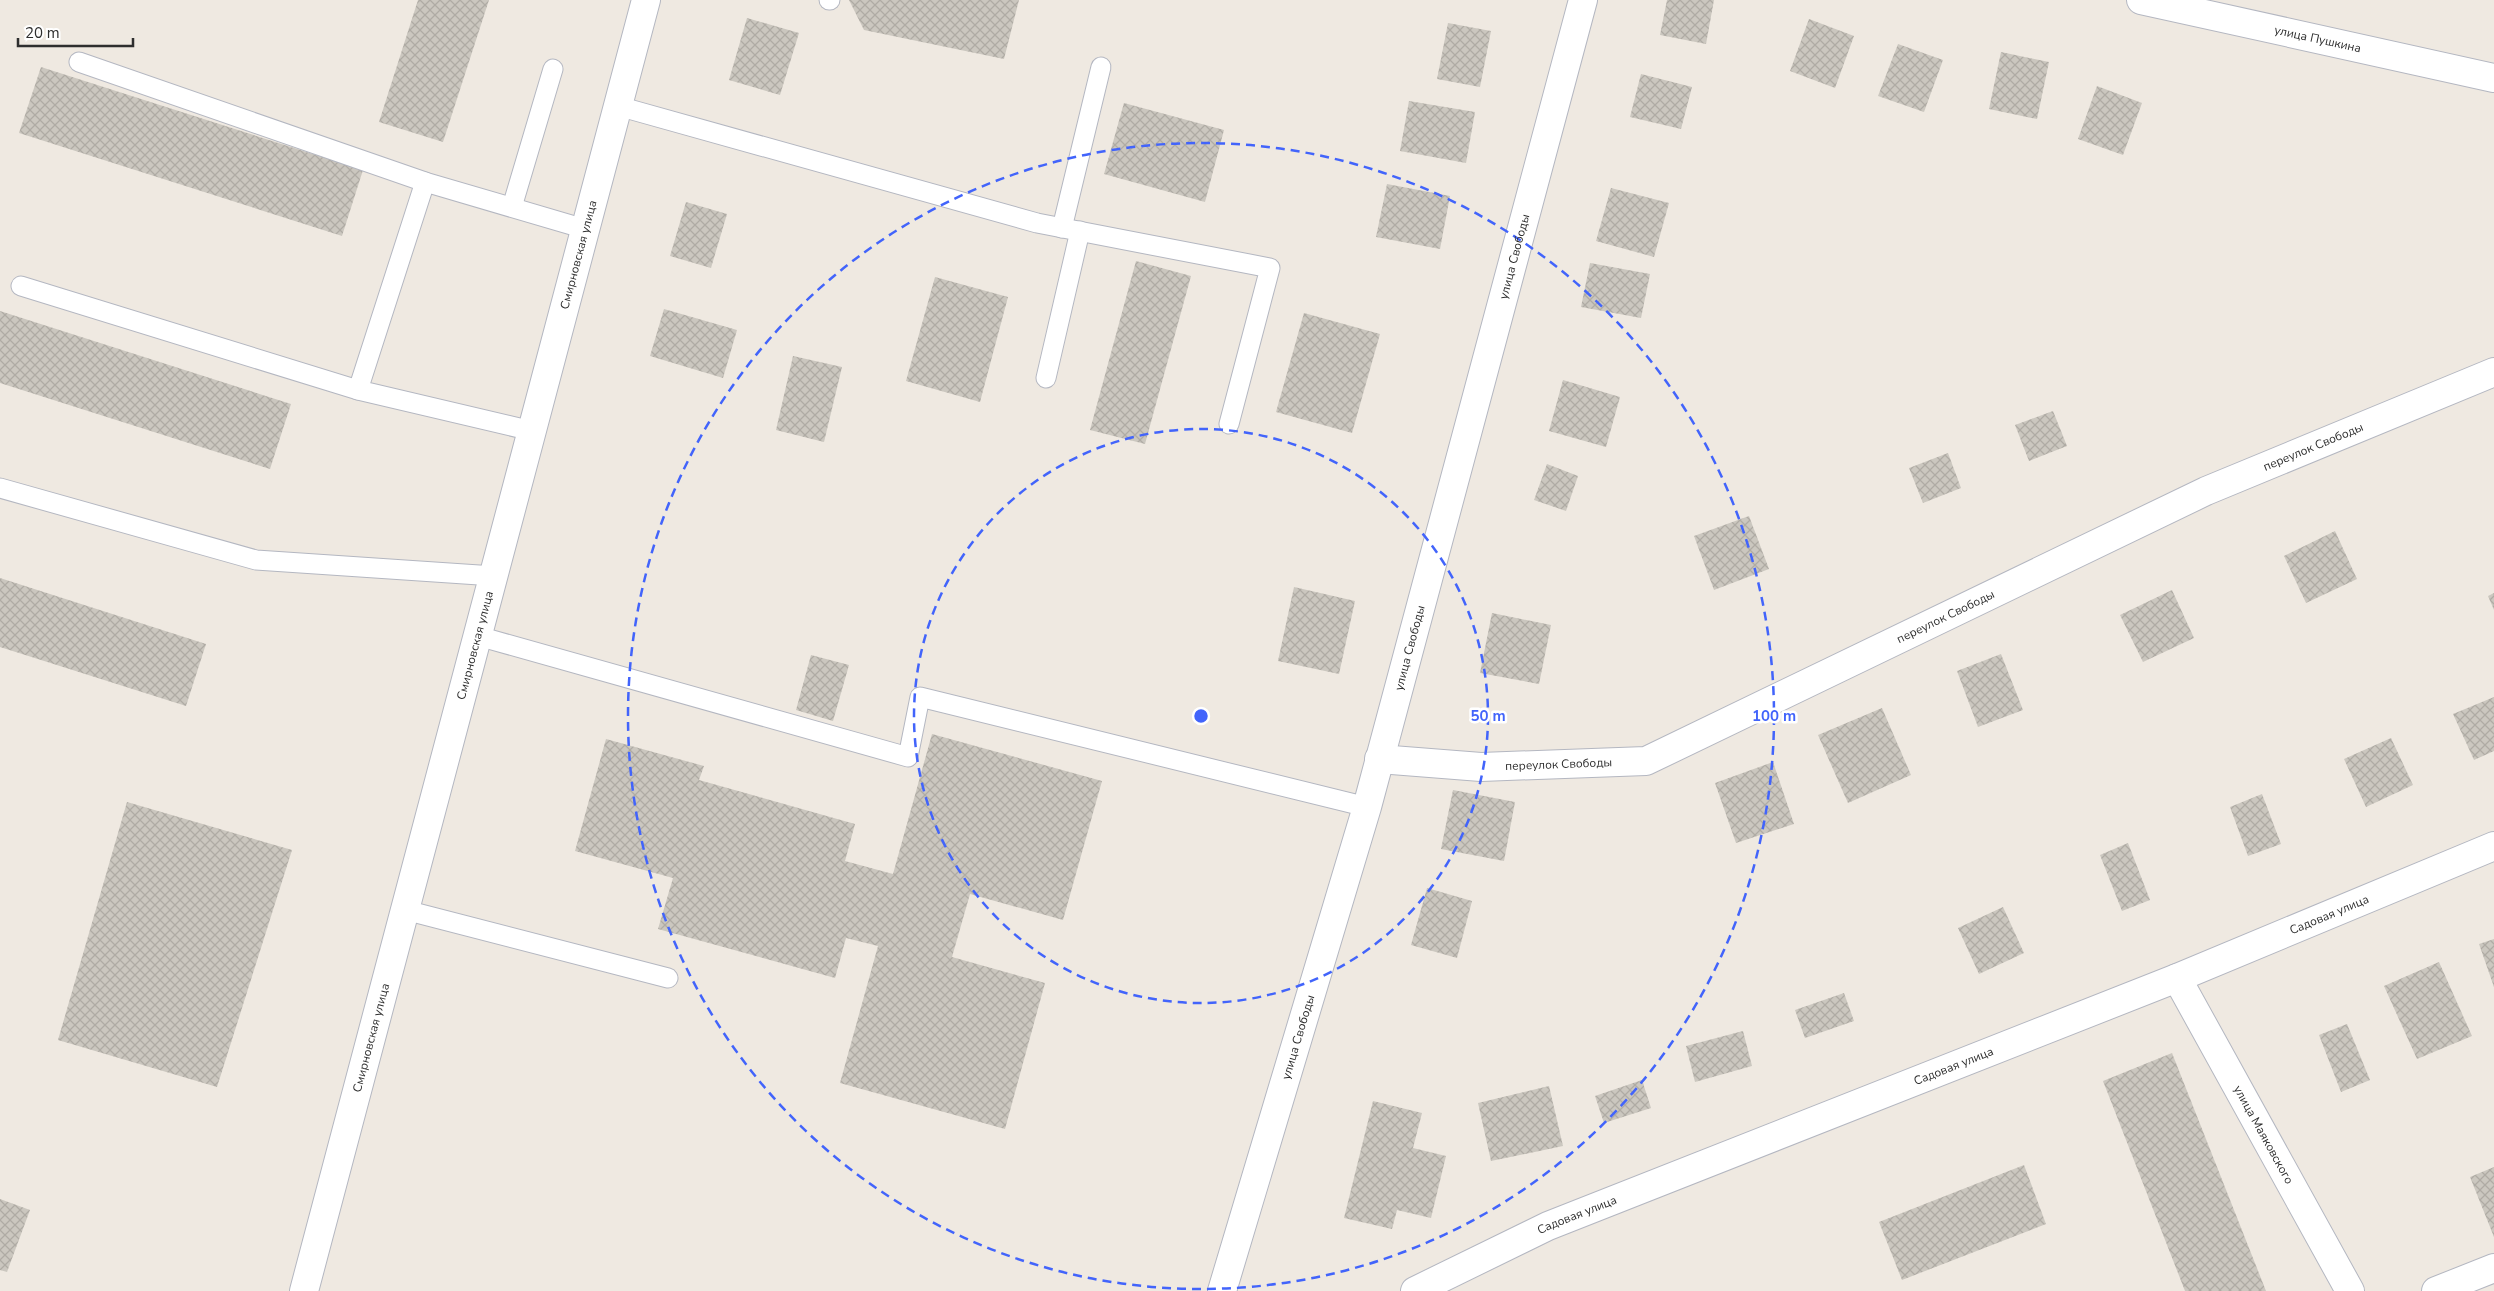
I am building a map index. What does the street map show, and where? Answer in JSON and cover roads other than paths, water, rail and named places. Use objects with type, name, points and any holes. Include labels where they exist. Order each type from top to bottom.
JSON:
[{"type":"street","name":"Смирновская улица","points":[[304,1291],[646,0]]},
{"type":"street","name":"улица Свободы","points":[[1222,1291],[1367,807],[1583,0]]},
{"type":"street","name":"улица Пушкина","points":[[2141,0],[2494,78]]},
{"type":"street","name":"переулок Свободы","points":[[1379,759],[1481,767],[1646,761],[2206,491],[2494,372]]},
{"type":"street","name":"Садовая улица","points":[[1415,1291],[1548,1226],[2177,978],[2494,846]]},
{"type":"street","name":"улица Маяковского","points":[[2177,978],[2350,1291]]},
{"type":"street","points":[[2436,1291],[2494,1268]]},
{"type":"lane","points":[[79,62],[425,182],[585,229]]},
{"type":"lane","points":[[1046,378],[1071,229],[1102,67]]},
{"type":"lane","points":[[512,207],[553,68]]},
{"type":"lane","points":[[618,106],[1037,223],[1270,268],[1229,424]]},
{"type":"lane","points":[[358,390],[425,182]]},
{"type":"lane","points":[[21,286],[358,390],[532,431]]},
{"type":"lane","points":[[0,488],[256,560],[494,576]]},
{"type":"lane","points":[[478,636],[908,757],[920,697],[1367,807]]},
{"type":"lane","points":[[405,910],[668,978]]}]
